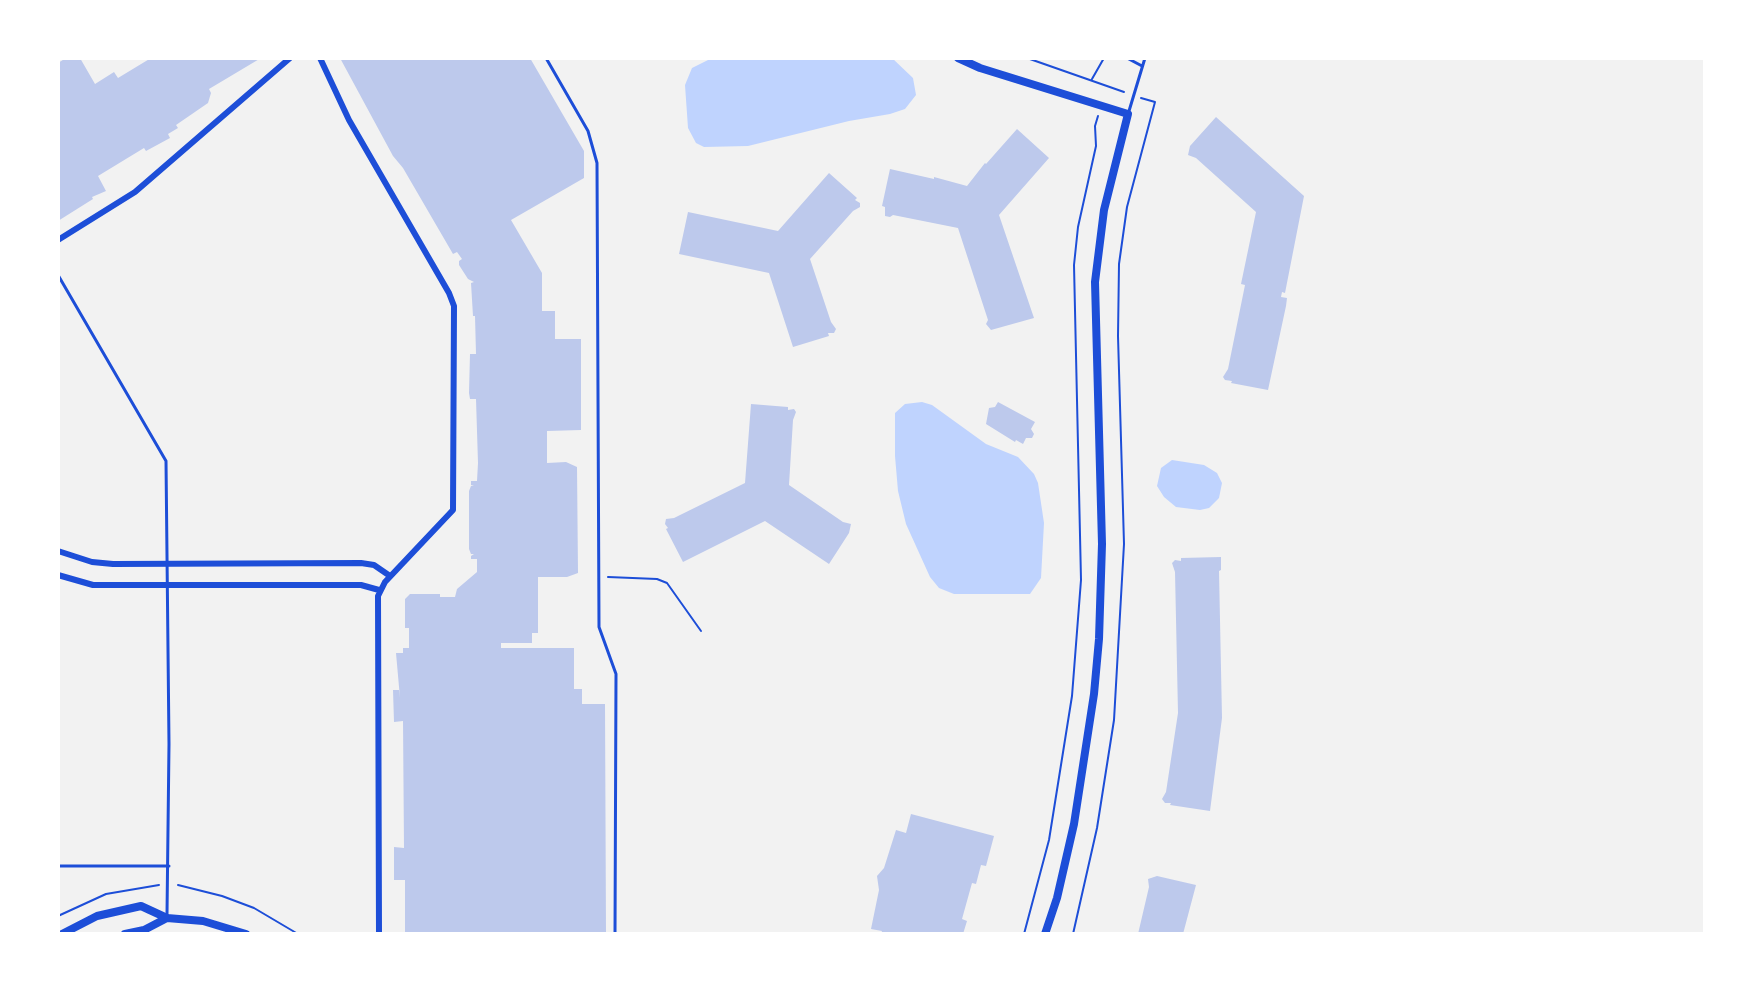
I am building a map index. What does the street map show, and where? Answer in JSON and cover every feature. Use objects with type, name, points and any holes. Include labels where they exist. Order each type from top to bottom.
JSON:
[{"type":"street","points":[[58,240],[128,198],[290,58]]},
{"type":"street","points":[[320,58],[356,133],[454,306],[454,507],[447,520],[379,590],[379,934]]},
{"type":"street","points":[[958,58],[980,68],[1128,114],[1104,210],[1095,282],[1102,544],[1094,694],[1074,824],[1057,898],[1045,934]]},
{"type":"street","points":[[58,551],[92,562],[361,563],[374,565],[390,576]]},
{"type":"street","points":[[58,575],[93,585],[361,585],[379,590]]},
{"type":"street","points":[[62,934],[97,916],[141,906],[167,918],[203,921],[246,934]]},
{"type":"street","points":[[125,934],[144,930],[167,918]]},
{"type":"lane","points":[[546,58],[588,131],[597,163],[599,627],[616,674],[615,934]]},
{"type":"lane","points":[[1127,58],[1142,66]]},
{"type":"lane","points":[[1128,114],[1145,58]]},
{"type":"lane","points":[[58,275],[165,459],[169,585],[167,918]]},
{"type":"lane","points":[[58,866],[169,866]]},
{"type":"path","points":[[1027,58],[1155,102],[1127,207],[1119,264],[1124,544],[1114,720],[1097,828],[1073,934]]},
{"type":"path","points":[[1091,80],[1104,58]]},
{"type":"path","points":[[1024,934],[1049,840],[1072,696],[1081,580],[1074,265],[1078,227],[1096,146],[1095,126]]},
{"type":"path","points":[[599,577],[663,581],[673,589],[701,631]]},
{"type":"path","points":[[58,916],[106,894],[157,885]]},
{"type":"path","points":[[183,886],[254,908],[298,934]]},
{"type":"water","points":[[712,58],[892,58],[913,78],[916,95],[905,109],[890,114],[748,146],[704,147],[696,143],[688,128],[685,85],[692,68]]},
{"type":"water","points":[[922,402],[932,405],[986,444],[1018,457],[1034,474],[1044,523],[1041,578],[1030,594],[954,594],[939,588],[930,577],[906,524],[898,491],[895,456],[895,413],[905,404]]},
{"type":"water","points":[[1172,460],[1204,465],[1217,473],[1222,483],[1219,498],[1209,508],[1176,507],[1164,497],[1157,486],[1161,468]]},
{"type":"building","points":[[66,58],[80,58],[95,84],[114,72],[118,78],[151,58],[261,58],[209,89],[208,103],[176,125],[178,128],[168,134],[170,138],[146,151],[144,148],[98,176],[106,191],[58,221],[58,63]]},
{"type":"building","points":[[340,58],[530,58],[584,151],[584,178],[511,220],[542,273],[542,311],[555,311],[555,339],[581,339],[581,430],[547,431],[547,463],[566,462],[577,467],[578,573],[567,577],[538,577],[538,633],[532,633],[532,643],[501,643],[501,648],[574,648],[574,689],[582,689],[582,704],[605,704],[606,934],[405,934],[405,880],[394,880],[394,847],[404,848],[403,721],[394,722],[393,690],[399,690],[400,698],[396,653],[403,653],[403,648],[409,648],[405,599],[410,594],[455,597],[457,589],[477,572],[477,559],[471,559],[474,554],[469,549],[469,491],[474,486],[471,481],[477,481],[478,463],[476,399],[470,399],[469,393],[470,354],[476,354],[471,283],[474,282],[468,279],[459,265],[462,259],[457,252],[453,254],[393,156]]},
{"type":"building","points":[[1216,117],[1304,196],[1285,293],[1282,292],[1281,297],[1287,298],[1286,306],[1268,390],[1231,383],[1223,377],[1228,369],[1245,285],[1241,284],[1256,212],[1196,158],[1188,155],[1190,146]]},
{"type":"building","points":[[1017,129],[1049,158],[999,215],[1034,318],[991,330],[986,324],[988,320],[958,228],[885,216],[885,207],[882,206],[890,169],[967,186]]},
{"type":"building","points":[[829,173],[860,203],[860,207],[810,259],[836,329],[834,333],[828,333],[829,336],[793,347],[769,273],[679,254],[688,212],[778,231]]},
{"type":"building","points":[[998,402],[1035,422],[1031,429],[1034,434],[1032,438],[1026,438],[1023,444],[1015,442],[986,424],[989,408],[995,407]]},
{"type":"building","points":[[751,404],[794,409],[789,485],[843,522],[851,524],[849,533],[829,564],[765,521],[683,562],[666,529],[666,519],[674,518],[745,483]]},
{"type":"building","points":[[1221,557],[1222,718],[1210,811],[1170,805],[1162,799],[1166,792],[1178,713],[1175,572],[1172,563],[1181,561],[1181,558]]},
{"type":"building","points":[[911,814],[994,836],[986,866],[981,865],[976,884],[972,883],[962,919],[967,921],[963,934],[881,934],[882,931],[871,929],[879,890],[877,876],[884,868],[896,830],[906,833]]},
{"type":"building","points":[[1157,876],[1196,885],[1183,934],[1138,934],[1149,887],[1148,879]]}]
